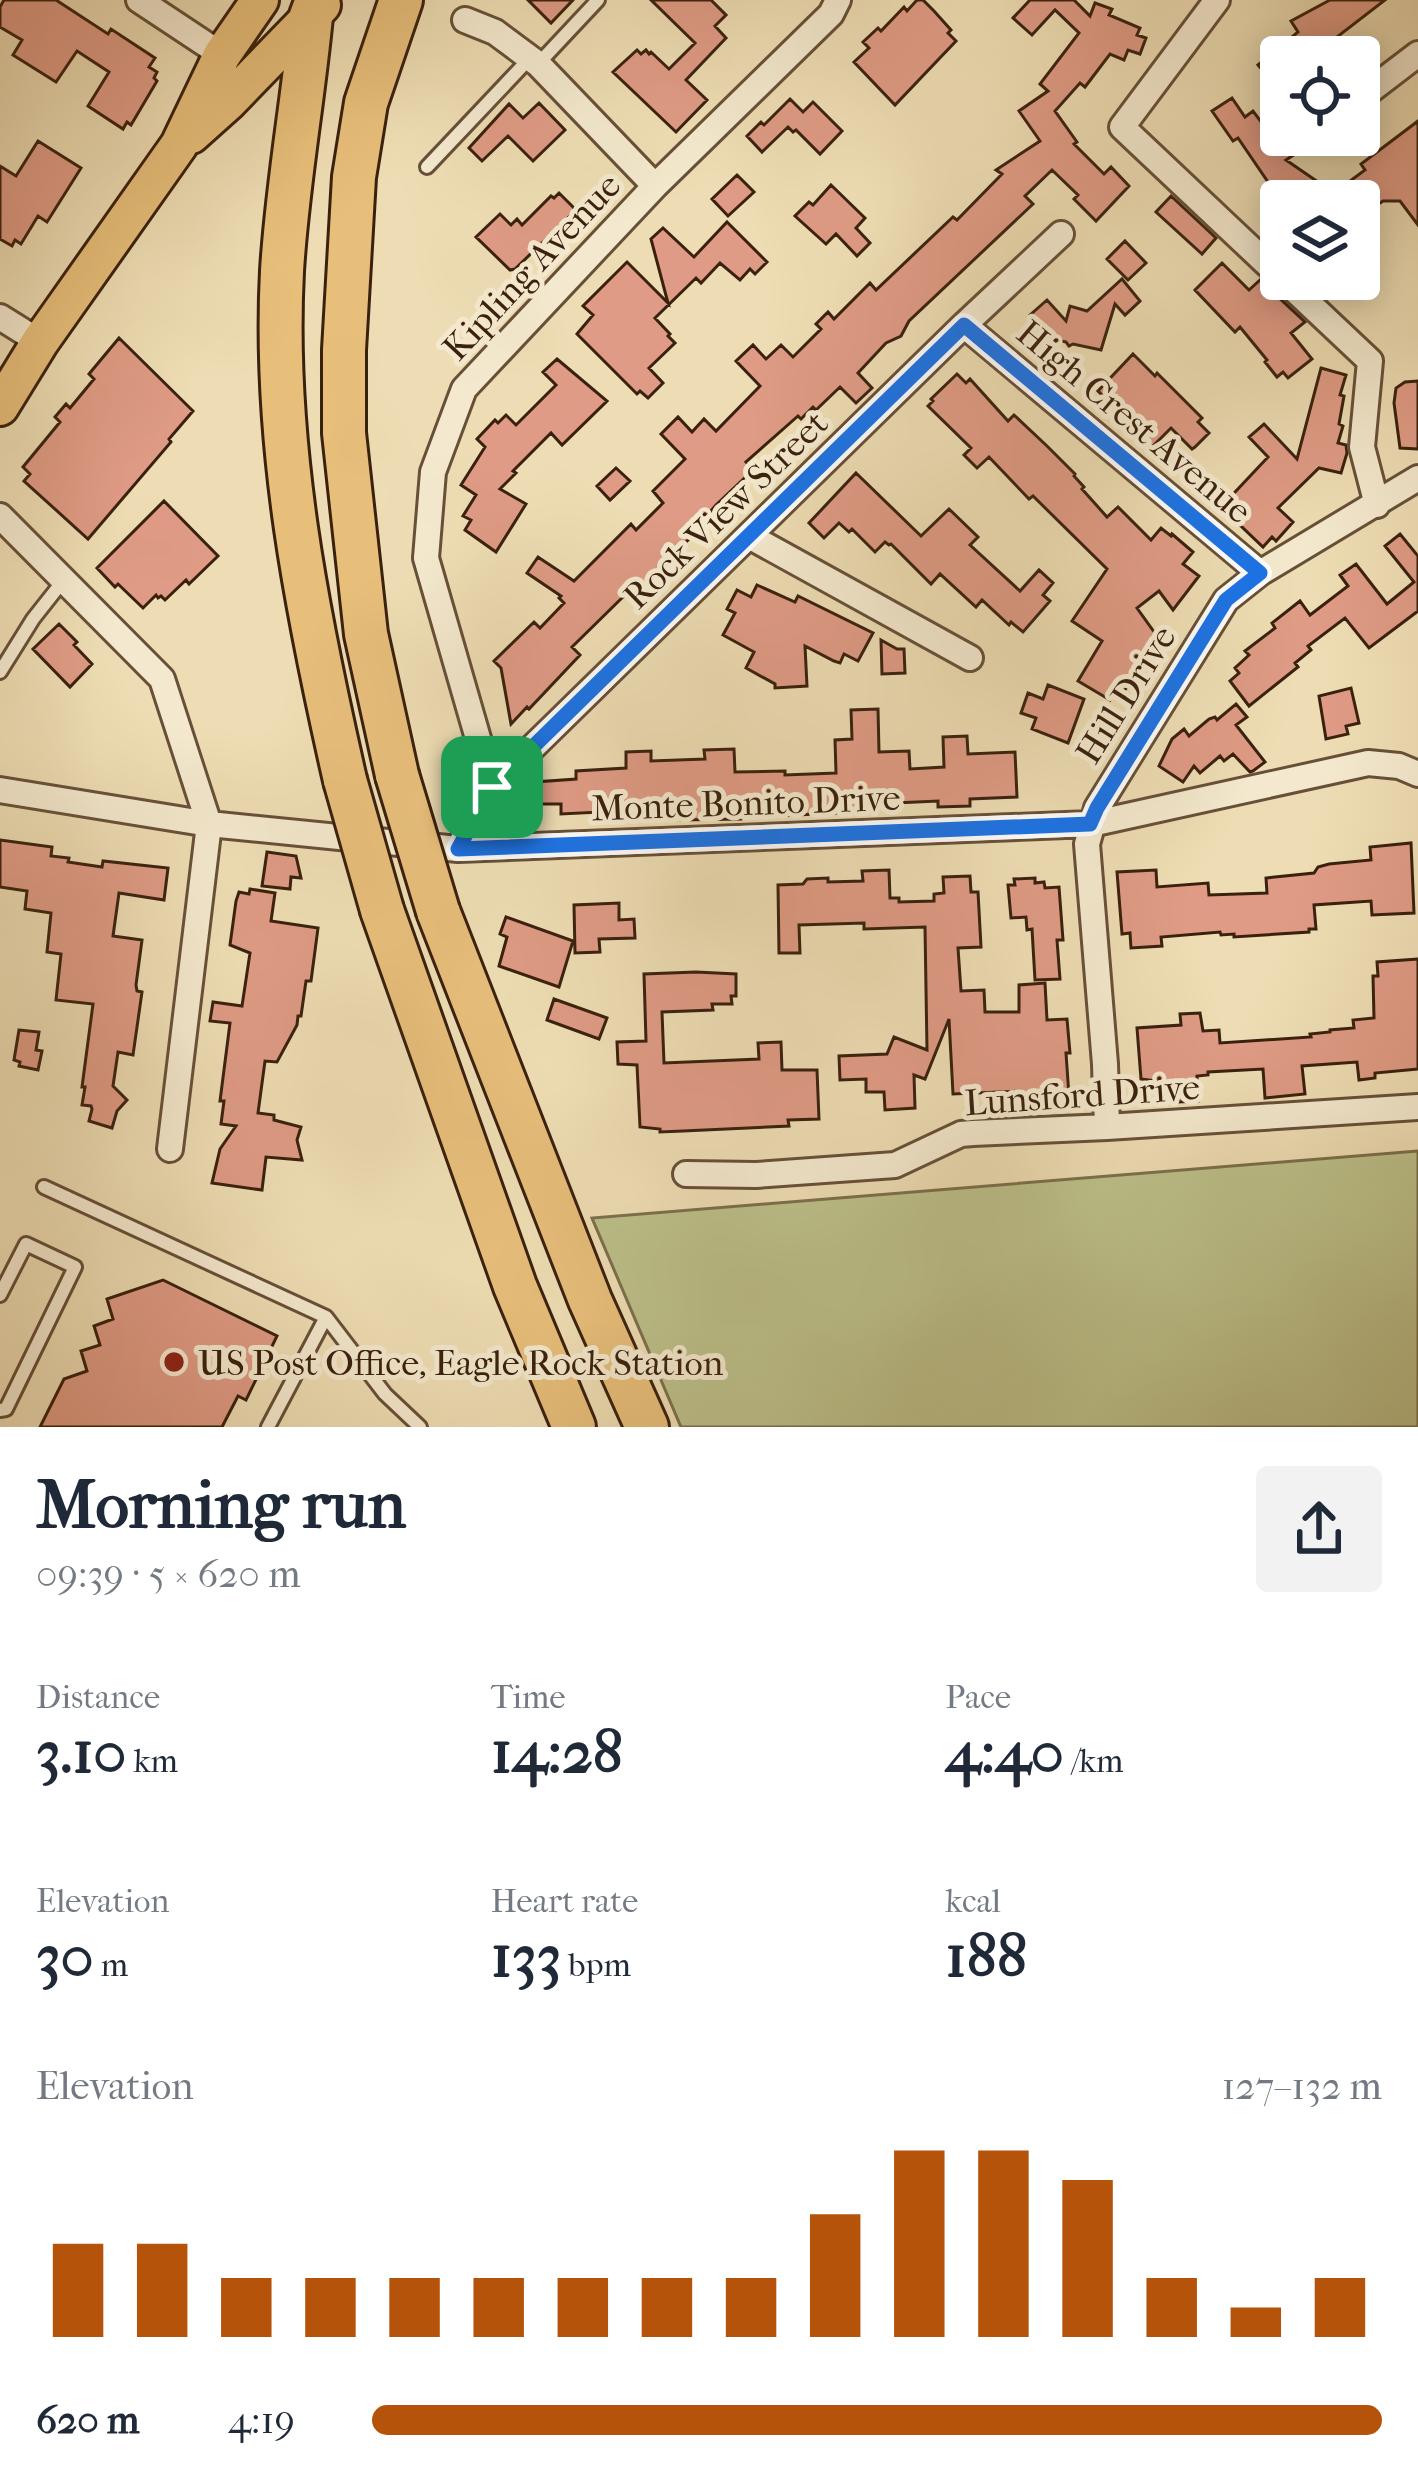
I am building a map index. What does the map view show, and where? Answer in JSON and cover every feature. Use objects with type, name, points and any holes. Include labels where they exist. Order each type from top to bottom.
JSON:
[{"type":"highway","points":[[401,0],[366,104],[354,177],[344,350],[344,434],[366,634],[397,775],[437,911],[590,1300],[647,1427]]},
{"type":"highway","points":[[318,5],[283,270],[281,358],[298,552],[345,780],[382,910],[515,1286],[574,1427]]},
{"type":"main road","points":[[0,407],[179,145],[222,55],[260,0]]},
{"type":"main road","points":[[179,145],[229,101],[318,5]]},
{"type":"street","points":[[139,0],[222,55]]},
{"type":"street","name":"Kipling Avenue","points":[[492,787],[426,558],[433,472],[464,389],[655,186],[831,14],[838,0]]},
{"type":"street","points":[[1217,0],[1122,127],[1260,257]]},
{"type":"street","points":[[465,20],[495,32],[534,61],[655,186]]},
{"type":"street","points":[[1380,83],[1418,54]]},
{"type":"street","name":"Rock View Street","points":[[458,849],[492,787],[1060,234]]},
{"type":"street","points":[[1305,300],[1370,361],[1362,447],[1376,505]]},
{"type":"street","points":[[0,317],[40,343]]},
{"type":"street","name":"High Crest Avenue","points":[[964,325],[1260,573]]},
{"type":"street","name":"Hill Drive","points":[[1107,1127],[1087,844],[1097,808],[1226,600],[1260,573],[1418,478]]},
{"type":"street","points":[[0,516],[162,680],[209,824],[170,1149]]},
{"type":"street","points":[[749,536],[970,658]]},
{"type":"street","name":"Monte Bonito Drive","points":[[0,790],[209,824],[458,849],[1090,824],[1368,763],[1400,766],[1418,774]]},
{"type":"street","name":"Lunsford Drive","points":[[686,1174],[756,1175],[895,1165],[961,1134],[1418,1107]]},
{"type":"lane","points":[[427,167],[598,0]]},
{"type":"lane","points":[[0,672],[63,580]]},
{"type":"lane","points":[[44,1187],[326,1317],[385,1394],[420,1427]]},
{"type":"lane","points":[[0,1295],[26,1244],[75,1267],[6,1409],[0,1410]]},
{"type":"lane","points":[[268,1427],[326,1317]]},
{"type":"green space","points":[[1418,1151],[1418,1427],[681,1427],[592,1218]]},
{"type":"building","points":[[4,0],[56,0],[155,58],[149,67],[157,72],[157,81],[131,125],[127,122],[123,129],[88,106],[109,72],[77,51],[56,82],[13,55],[22,40],[0,27]]},
{"type":"building","points":[[528,0],[573,0],[551,23]]},
{"type":"building","points":[[651,0],[711,0],[726,15],[715,26],[726,38],[686,80],[707,100],[676,132],[613,72],[637,50],[651,52],[669,69],[695,43]]},
{"type":"building","points":[[917,0],[934,11],[956,41],[895,105],[854,62],[869,48],[863,42]]},
{"type":"building","points":[[1030,0],[1074,0],[1090,16],[1095,3],[1112,9],[1109,15],[1140,28],[1137,35],[1146,38],[1140,54],[1128,50],[1124,60],[1110,54],[1085,87],[1080,83],[1055,111],[1074,144],[1104,174],[1111,167],[1129,186],[1096,221],[1052,170],[1025,196],[1033,204],[858,373],[872,388],[856,403],[840,387],[746,462],[753,470],[656,572],[630,597],[627,593],[572,647],[580,655],[511,724],[501,668],[494,661],[534,622],[540,628],[564,603],[527,573],[538,557],[574,581],[631,524],[636,530],[663,503],[653,491],[685,459],[661,434],[678,417],[692,432],[704,419],[716,431],[760,386],[736,361],[753,345],[766,359],[781,345],[793,357],[821,329],[816,324],[828,312],[834,319],[870,283],[876,290],[953,217],[957,220],[1002,174],[996,170],[1040,141],[1019,111],[1048,91],[1040,84],[1079,33],[1055,10],[1032,35],[1013,18]]},
{"type":"building","points":[[1330,0],[1385,0],[1338,36],[1293,36],[1298,32],[1291,21]]},
{"type":"building","points":[[1232,98],[1245,117],[1253,111],[1260,120],[1260,156],[1292,156],[1286,160],[1315,180],[1267,180],[1238,138],[1233,141],[1212,111]]},
{"type":"building","points":[[790,99],[803,112],[813,102],[842,131],[820,154],[788,127],[762,152],[747,136]]},
{"type":"building","points":[[539,103],[565,130],[533,161],[508,136],[482,161],[469,148],[509,104],[523,118]]},
{"type":"building","points":[[1418,121],[1418,225],[1400,201],[1380,203],[1380,180],[1352,180],[1365,170],[1361,164],[1380,156],[1380,150]]},
{"type":"building","points":[[38,141],[81,168],[47,222],[38,216],[21,244],[15,240],[12,246],[0,239],[0,166],[16,176]]},
{"type":"building","points":[[737,175],[754,192],[728,216],[712,199]]},
{"type":"building","points":[[831,185],[865,218],[856,228],[870,243],[857,256],[836,234],[826,244],[795,216]]},
{"type":"building","points":[[559,193],[576,210],[515,269],[510,270],[476,237],[500,214],[511,225],[517,219],[522,225]]},
{"type":"building","points":[[1171,196],[1216,238],[1202,254],[1156,212]]},
{"type":"building","points":[[727,222],[767,262],[755,274],[750,269],[740,280],[720,263],[701,283],[696,278],[655,318],[675,343],[649,368],[663,383],[648,398],[640,391],[637,394],[577,334],[593,315],[583,306],[627,262],[668,303],[651,239],[663,228],[694,257]]},
{"type":"building","points":[[1125,241],[1146,263],[1128,280],[1107,259]]},
{"type":"building","points":[[1222,263],[1249,290],[1260,280],[1260,300],[1281,300],[1305,322],[1291,333],[1312,359],[1288,378],[1283,372],[1277,377],[1240,327],[1235,332],[1195,290]]},
{"type":"building","points":[[1122,279],[1140,301],[1125,315],[1115,304],[1101,350],[1046,337],[1032,322],[1030,315],[1047,300],[1066,321],[1070,306],[1087,311]]},
{"type":"building","points":[[119,338],[193,411],[88,539],[24,481],[30,474],[23,467],[60,422],[55,417],[66,404],[70,408],[94,379],[89,374]]},
{"type":"building","points":[[1133,354],[1202,418],[1198,422],[1209,433],[1192,449],[1171,428],[1149,450],[1135,437],[1145,427],[1119,401],[1110,403],[1098,391]]},
{"type":"building","points":[[557,359],[607,401],[562,445],[551,433],[513,471],[516,473],[500,489],[526,504],[496,552],[465,530],[471,520],[463,516],[476,495],[461,485],[485,447],[477,439],[506,415],[516,425],[556,385],[543,372]]},
{"type":"building","points":[[1321,368],[1346,375],[1340,395],[1344,396],[1339,424],[1343,426],[1338,443],[1346,445],[1347,453],[1341,473],[1319,468],[1278,508],[1293,522],[1276,541],[1272,537],[1263,547],[1221,507],[1268,457],[1249,437],[1264,424],[1297,459]]},
{"type":"building","points":[[957,374],[966,383],[970,379],[1008,421],[1014,415],[1047,446],[1107,517],[1118,507],[1151,540],[1161,528],[1193,552],[1183,564],[1199,576],[1173,610],[1159,591],[1137,608],[1157,636],[1122,695],[1115,691],[1110,700],[1078,681],[1102,641],[1072,621],[1107,569],[989,457],[977,468],[964,455],[971,448],[928,406]]},
{"type":"building","points":[[1418,381],[1418,449],[1400,448],[1396,388]]},
{"type":"building","points":[[616,468],[630,481],[610,500],[597,486]]},
{"type":"building","points":[[856,473],[921,536],[949,509],[978,537],[970,545],[1020,591],[1039,570],[1053,583],[1043,595],[1050,601],[1023,632],[982,600],[976,607],[940,574],[931,584],[891,544],[885,542],[875,552],[839,523],[824,538],[809,523]]},
{"type":"building","points":[[164,501],[218,556],[189,584],[186,580],[165,600],[156,595],[143,608],[97,568]]},
{"type":"building","points":[[1400,534],[1418,556],[1418,611],[1369,648],[1345,618],[1308,646],[1311,650],[1295,663],[1298,667],[1249,706],[1230,681],[1239,673],[1235,668],[1249,655],[1245,651],[1275,628],[1272,623],[1300,601],[1310,615],[1348,586],[1340,575],[1356,564],[1387,604],[1414,582],[1385,546]]},
{"type":"building","points":[[757,585],[795,602],[798,596],[873,633],[858,661],[844,654],[840,663],[805,646],[807,686],[775,688],[746,668],[754,652],[723,635],[735,613],[727,609],[737,590],[751,597]]},
{"type":"building","points":[[59,624],[92,664],[70,687],[33,649]]},
{"type":"building","points":[[881,640],[904,649],[905,673],[882,674]]},
{"type":"building","points":[[1048,685],[1084,699],[1068,743],[1032,729],[1036,718],[1021,713],[1028,693],[1043,699]]},
{"type":"building","points":[[1351,688],[1359,723],[1346,726],[1348,734],[1326,739],[1319,696]]},
{"type":"building","points":[[1236,704],[1247,717],[1236,725],[1265,762],[1250,772],[1233,754],[1224,761],[1220,756],[1200,773],[1194,766],[1183,782],[1159,766],[1172,739],[1184,729],[1189,736]]},
{"type":"building","points":[[878,709],[879,752],[909,751],[910,769],[944,767],[943,737],[967,736],[968,754],[1015,752],[1017,797],[970,799],[970,806],[938,807],[938,801],[872,804],[872,808],[834,809],[835,813],[777,816],[776,808],[742,809],[741,819],[681,820],[681,808],[561,814],[561,804],[536,804],[535,782],[576,779],[576,771],[626,768],[626,752],[651,751],[651,761],[705,759],[704,750],[734,749],[735,772],[836,773],[835,740],[852,739],[851,710]]},
{"type":"building","points":[[0,840],[52,847],[51,856],[69,858],[68,862],[168,868],[164,900],[119,893],[113,936],[142,940],[136,985],[142,992],[133,1055],[118,1052],[113,1086],[127,1100],[117,1111],[112,1128],[89,1121],[91,1106],[82,1105],[93,1004],[56,1000],[61,954],[47,952],[51,913],[25,909],[27,891],[0,887]]},
{"type":"building","points":[[1411,843],[1414,913],[1372,915],[1371,901],[1314,905],[1316,929],[1309,932],[1161,937],[1162,946],[1131,948],[1130,933],[1122,934],[1117,872],[1156,870],[1157,887],[1208,883],[1209,895],[1267,893],[1266,878],[1371,860],[1370,847]]},
{"type":"building","points":[[267,852],[296,856],[301,878],[291,877],[290,889],[262,886]]},
{"type":"building","points":[[889,870],[890,898],[899,898],[899,902],[934,901],[934,894],[944,893],[943,877],[970,876],[971,892],[978,892],[981,947],[958,948],[961,991],[984,990],[985,1012],[1019,1012],[1019,985],[1045,983],[1047,1020],[1067,1019],[1069,1096],[1040,1098],[1042,1112],[1024,1113],[1021,1091],[953,1094],[949,1019],[925,1079],[914,1075],[915,1108],[885,1110],[884,1092],[866,1092],[866,1079],[840,1080],[839,1056],[887,1054],[894,1037],[927,1050],[925,927],[799,925],[800,953],[779,953],[778,885],[828,878],[828,882],[863,881],[862,871]]},
{"type":"building","points":[[1035,878],[1045,888],[1059,887],[1060,979],[1035,980],[1032,929],[1027,930],[1026,917],[1011,918],[1008,885],[1015,885],[1014,879]]},
{"type":"building","points":[[250,889],[275,893],[271,921],[318,928],[301,1016],[277,1062],[265,1061],[258,1113],[301,1127],[297,1140],[302,1160],[266,1157],[262,1190],[212,1183],[220,1149],[236,1126],[221,1124],[230,1023],[210,1021],[213,1002],[242,1006],[250,953],[230,945],[239,892],[249,894]]},
{"type":"building","points":[[619,903],[619,920],[634,919],[635,938],[599,939],[600,952],[575,953],[574,905]]},
{"type":"building","points":[[506,917],[573,941],[559,987],[499,966],[507,937],[500,934]]},
{"type":"building","points":[[1418,959],[1418,1069],[1375,1073],[1375,1078],[1359,1080],[1357,1062],[1302,1066],[1305,1094],[1265,1098],[1263,1069],[1208,1072],[1197,1076],[1198,1101],[1179,1102],[1178,1088],[1158,1090],[1157,1081],[1141,1079],[1137,1028],[1181,1025],[1180,1014],[1200,1013],[1203,1031],[1219,1030],[1220,1043],[1311,1037],[1354,1028],[1353,1020],[1374,1018],[1377,962]]},
{"type":"building","points":[[644,974],[736,974],[736,996],[731,996],[732,1004],[712,1004],[713,1010],[662,1012],[664,1063],[759,1059],[758,1043],[781,1042],[782,1070],[817,1070],[819,1119],[788,1120],[789,1126],[683,1131],[640,1127],[637,1065],[618,1064],[617,1042],[646,1041]]},
{"type":"building","points":[[554,999],[607,1018],[599,1039],[547,1020]]},
{"type":"building","points":[[19,1030],[39,1032],[38,1070],[19,1066],[14,1060]]},
{"type":"building","name":"US Post Office, Eagle Rock Station","points":[[163,1280],[277,1336],[246,1400],[238,1396],[222,1427],[40,1427],[64,1379],[87,1371],[81,1351],[100,1345],[94,1326],[113,1319],[107,1299]]},
{"type":"place","name":"US Post Office, Eagle Rock Station","points":[[174,1362]]},
{"type":"route","points":[[964,325],[1260,573],[1226,600],[1090,824],[458,849],[492,787],[964,325]]}]
